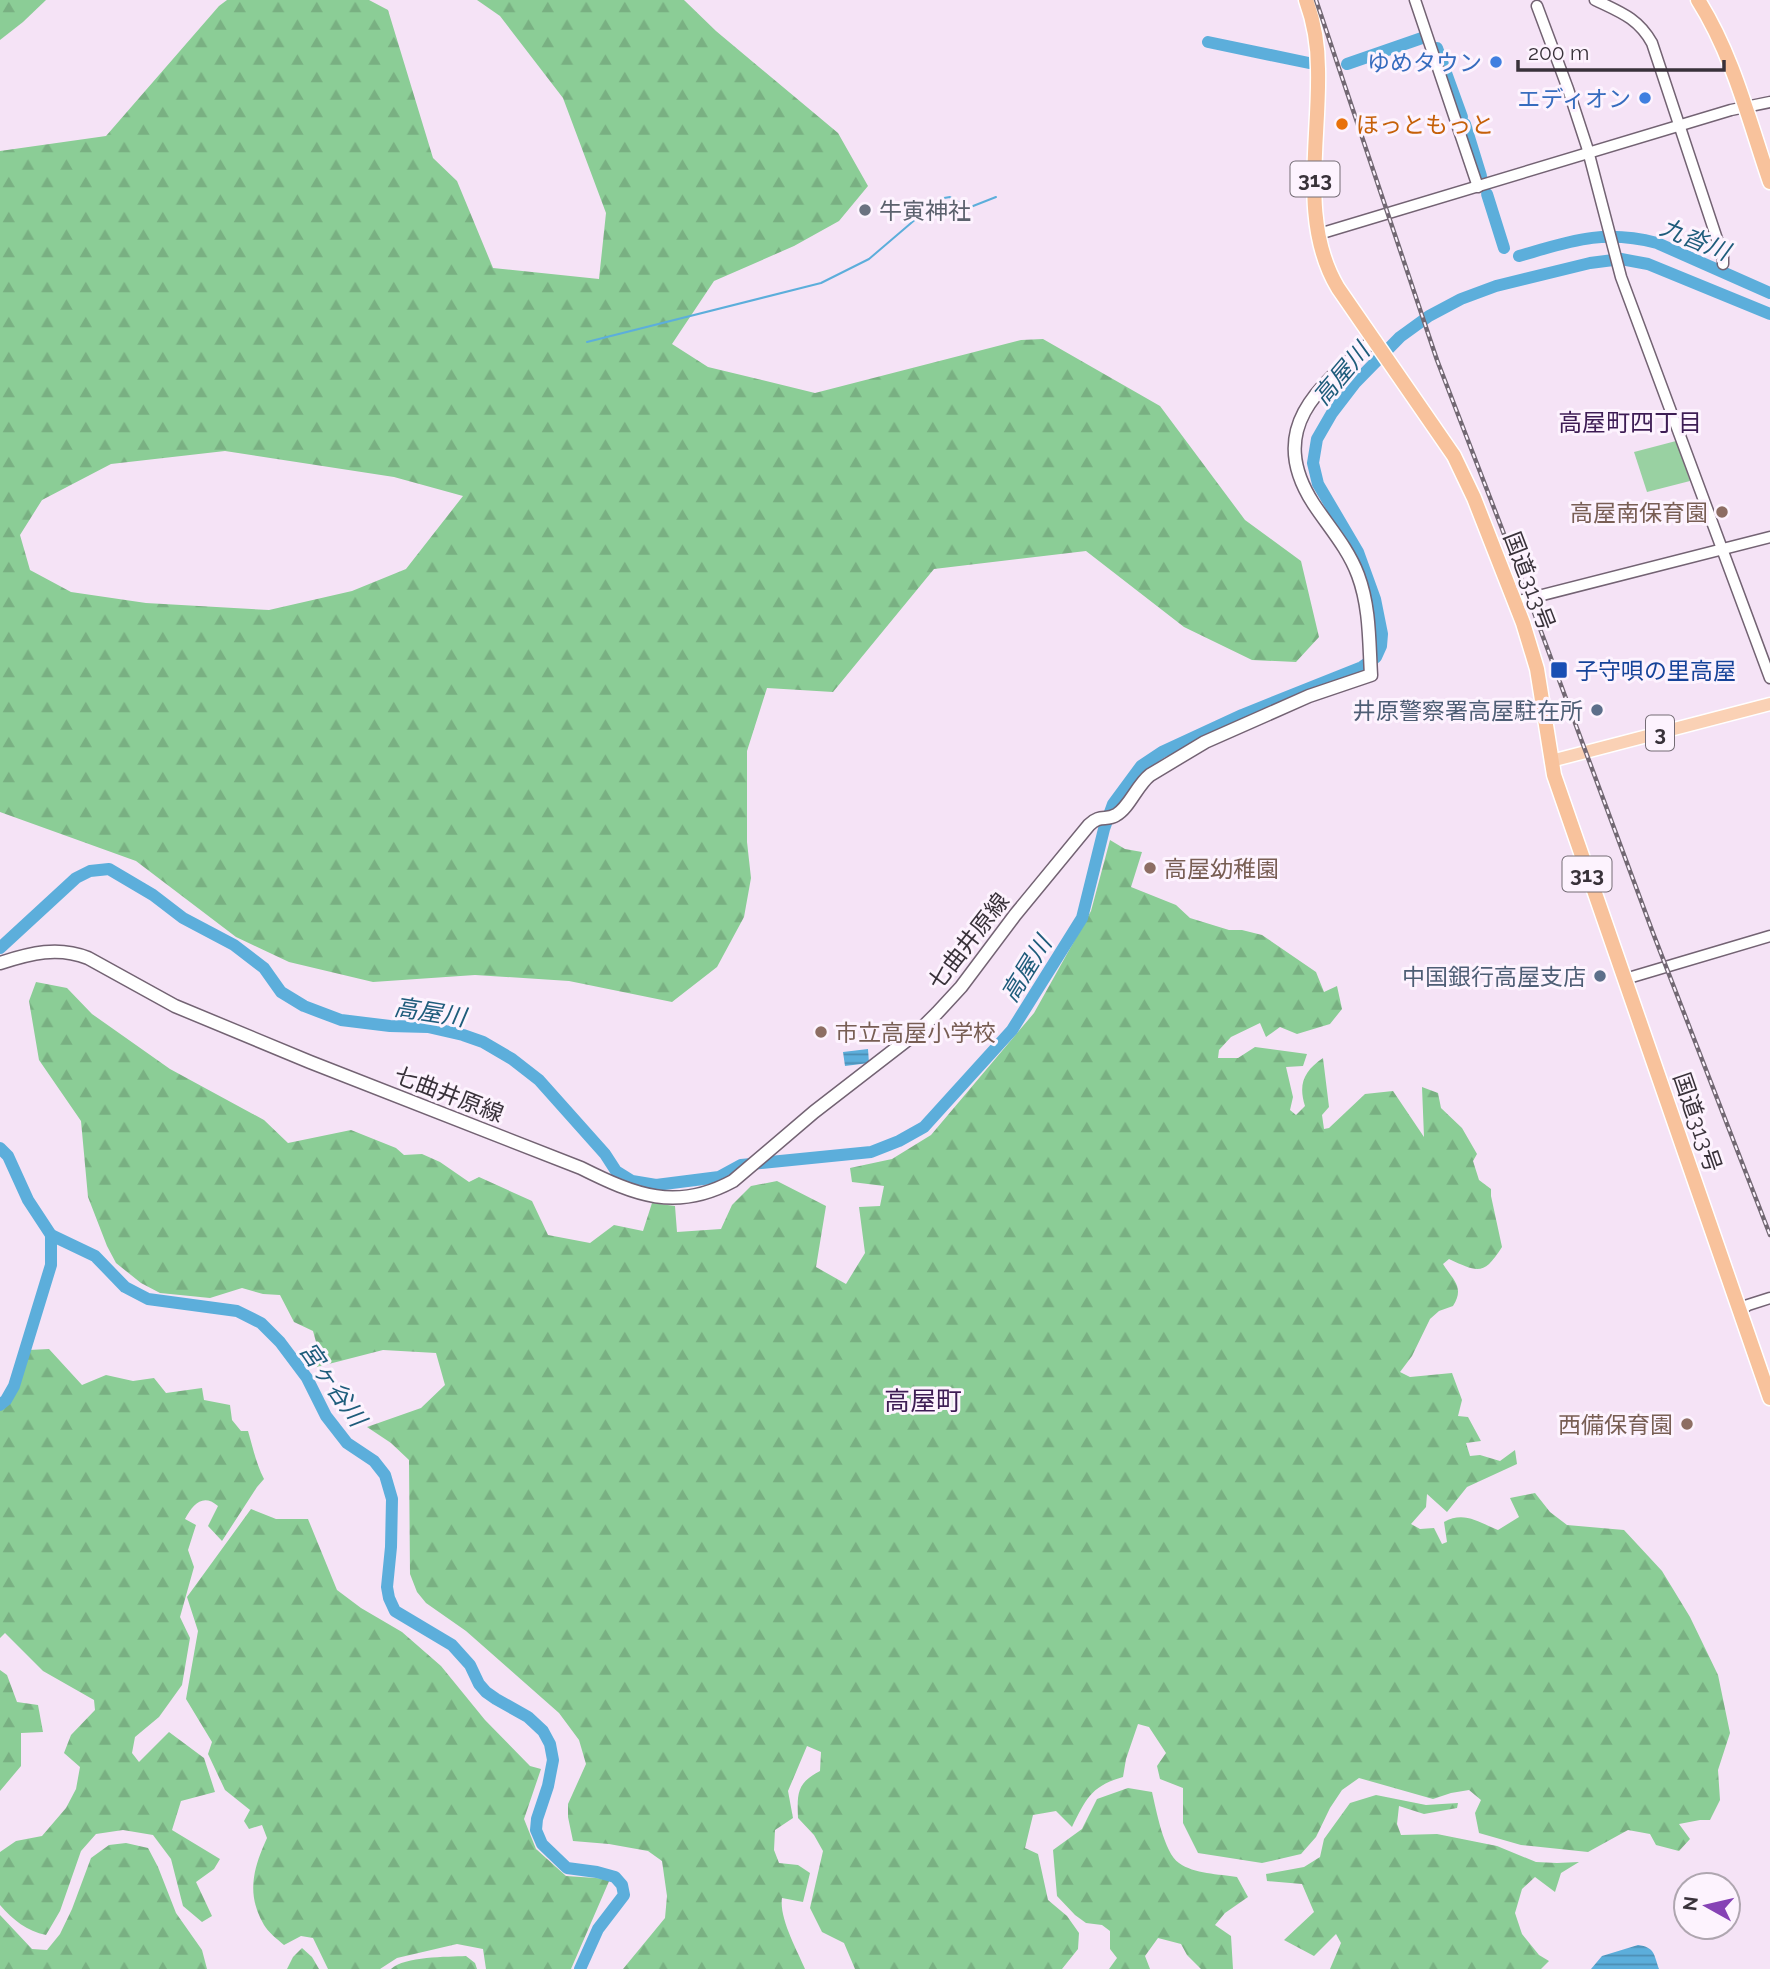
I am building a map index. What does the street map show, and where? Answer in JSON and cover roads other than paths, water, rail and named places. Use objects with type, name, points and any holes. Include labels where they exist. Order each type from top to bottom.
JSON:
[{"type":"highway","name":"国道313号","points":[[1306,0],[1314,26],[1318,60],[1315,203],[1328,269],[1454,456],[1479,510],[1515,601],[1537,669],[1551,761],[1586,872],[1770,1398]]},
{"type":"highway","points":[[1698,0],[1719,37],[1770,182]]},
{"type":"main road","name":"七曲井原線","points":[[0,963],[54,950],[76,953],[176,1006],[646,1195],[674,1198],[704,1194],[733,1181],[814,1112],[929,1022],[961,987],[1015,915],[1089,825],[1094,820],[1121,811],[1142,781],[1205,741],[1278,709],[1371,675],[1367,611],[1358,574],[1349,555],[1304,489],[1294,449],[1300,422],[1311,400],[1326,381],[1375,342]]},
{"type":"main road","name":"3","points":[[1551,761],[1770,704]]},
{"type":"street","points":[[1415,0],[1478,187]]},
{"type":"street","points":[[1595,0],[1631,18],[1652,43],[1723,257],[1723,264]]},
{"type":"street","points":[[1537,6],[1589,153],[1628,294],[1770,678]]},
{"type":"street","points":[[1319,234],[1679,126],[1770,102]]},
{"type":"street","points":[[1515,601],[1770,537]]},
{"type":"street","points":[[1625,979],[1770,936]]},
{"type":"street","points":[[1739,1311],[1770,1298]]},
{"type":"water","points":[[868,1049],[869,1063],[845,1066],[843,1052]]},
{"type":"water","points":[[1638,1945],[1651,1950],[1659,1969],[1591,1969],[1602,1956]]},
{"type":"waterway","name":"九沓川","points":[[1347,64],[1422,38]]},
{"type":"waterway","name":"九沓川","points":[[1208,42],[1309,63]]},
{"type":"waterway","name":"九沓川","points":[[1437,48],[1462,117]]},
{"type":"waterway","name":"九沓川","points":[[1465,124],[1481,176]]},
{"type":"waterway","name":"九沓川","points":[[1487,194],[1504,248]]},
{"type":"waterway","points":[[930,209],[944,198],[950,197],[968,208],[996,197]]},
{"type":"waterway","points":[[587,342],[821,283],[869,259],[924,212]]},
{"type":"waterway","name":"九沓川","points":[[1519,256],[1587,239],[1637,239],[1657,243],[1770,293]]},
{"type":"waterway","name":"高屋川","points":[[0,948],[76,878],[90,871],[109,869],[153,895],[183,918],[234,945],[264,968],[281,992],[304,1006],[341,1020],[428,1027],[463,1035],[483,1042],[512,1059],[539,1080],[605,1154],[616,1171],[632,1181],[656,1185],[719,1177],[741,1165],[871,1152],[924,1127],[1012,1030],[1082,918],[1104,829],[1113,804],[1141,766],[1162,752],[1242,715],[1362,667],[1376,657],[1382,634],[1375,599],[1358,552],[1318,484],[1313,463],[1317,439],[1332,413],[1355,383],[1400,337],[1429,316],[1461,299],[1496,286],[1590,263],[1621,259],[1648,264],[1770,314]]},
{"type":"waterway","name":"高屋川","points":[[0,1148],[8,1156],[28,1200],[51,1235],[51,1265],[14,1386],[0,1405]]},
{"type":"waterway","name":"宮ヶ谷川","points":[[51,1235],[95,1256],[125,1287],[148,1299],[237,1311],[261,1323],[280,1342],[307,1378],[326,1416],[347,1443],[374,1461],[385,1475],[392,1499],[387,1587],[395,1611],[452,1645],[470,1665],[486,1692],[528,1717],[543,1731],[550,1744],[553,1760],[537,1819],[536,1830],[542,1844],[567,1868],[615,1877],[622,1885],[624,1895],[598,1929],[580,1969]]},
{"type":"railway","points":[[1316,0],[1437,360],[1770,1235]]},
{"type":"place","name":"ゆめタウン","points":[[1496,62]]},
{"type":"place","name":"エディオン","points":[[1645,98]]},
{"type":"place","name":"ほっともっと","points":[[1342,124]]},
{"type":"place","name":"牛寅神社","points":[[865,210]]},
{"type":"place","name":"高屋南保育園","points":[[1722,512]]},
{"type":"place","name":"子守唄の里高屋","points":[[1559,670]]},
{"type":"place","name":"井原警察署高屋駐在所","points":[[1597,710]]},
{"type":"place","name":"高屋幼稚園","points":[[1150,868]]},
{"type":"place","name":"中国銀行高屋支店","points":[[1600,976]]},
{"type":"place","name":"市立高屋小学校","points":[[821,1032]]},
{"type":"place","name":"西備保育園","points":[[1687,1424]]},
{"type":"district","name":"高屋町四丁目","points":[[1630,422]]},
{"type":"district","name":"高屋町","points":[[923,1401]]}]
